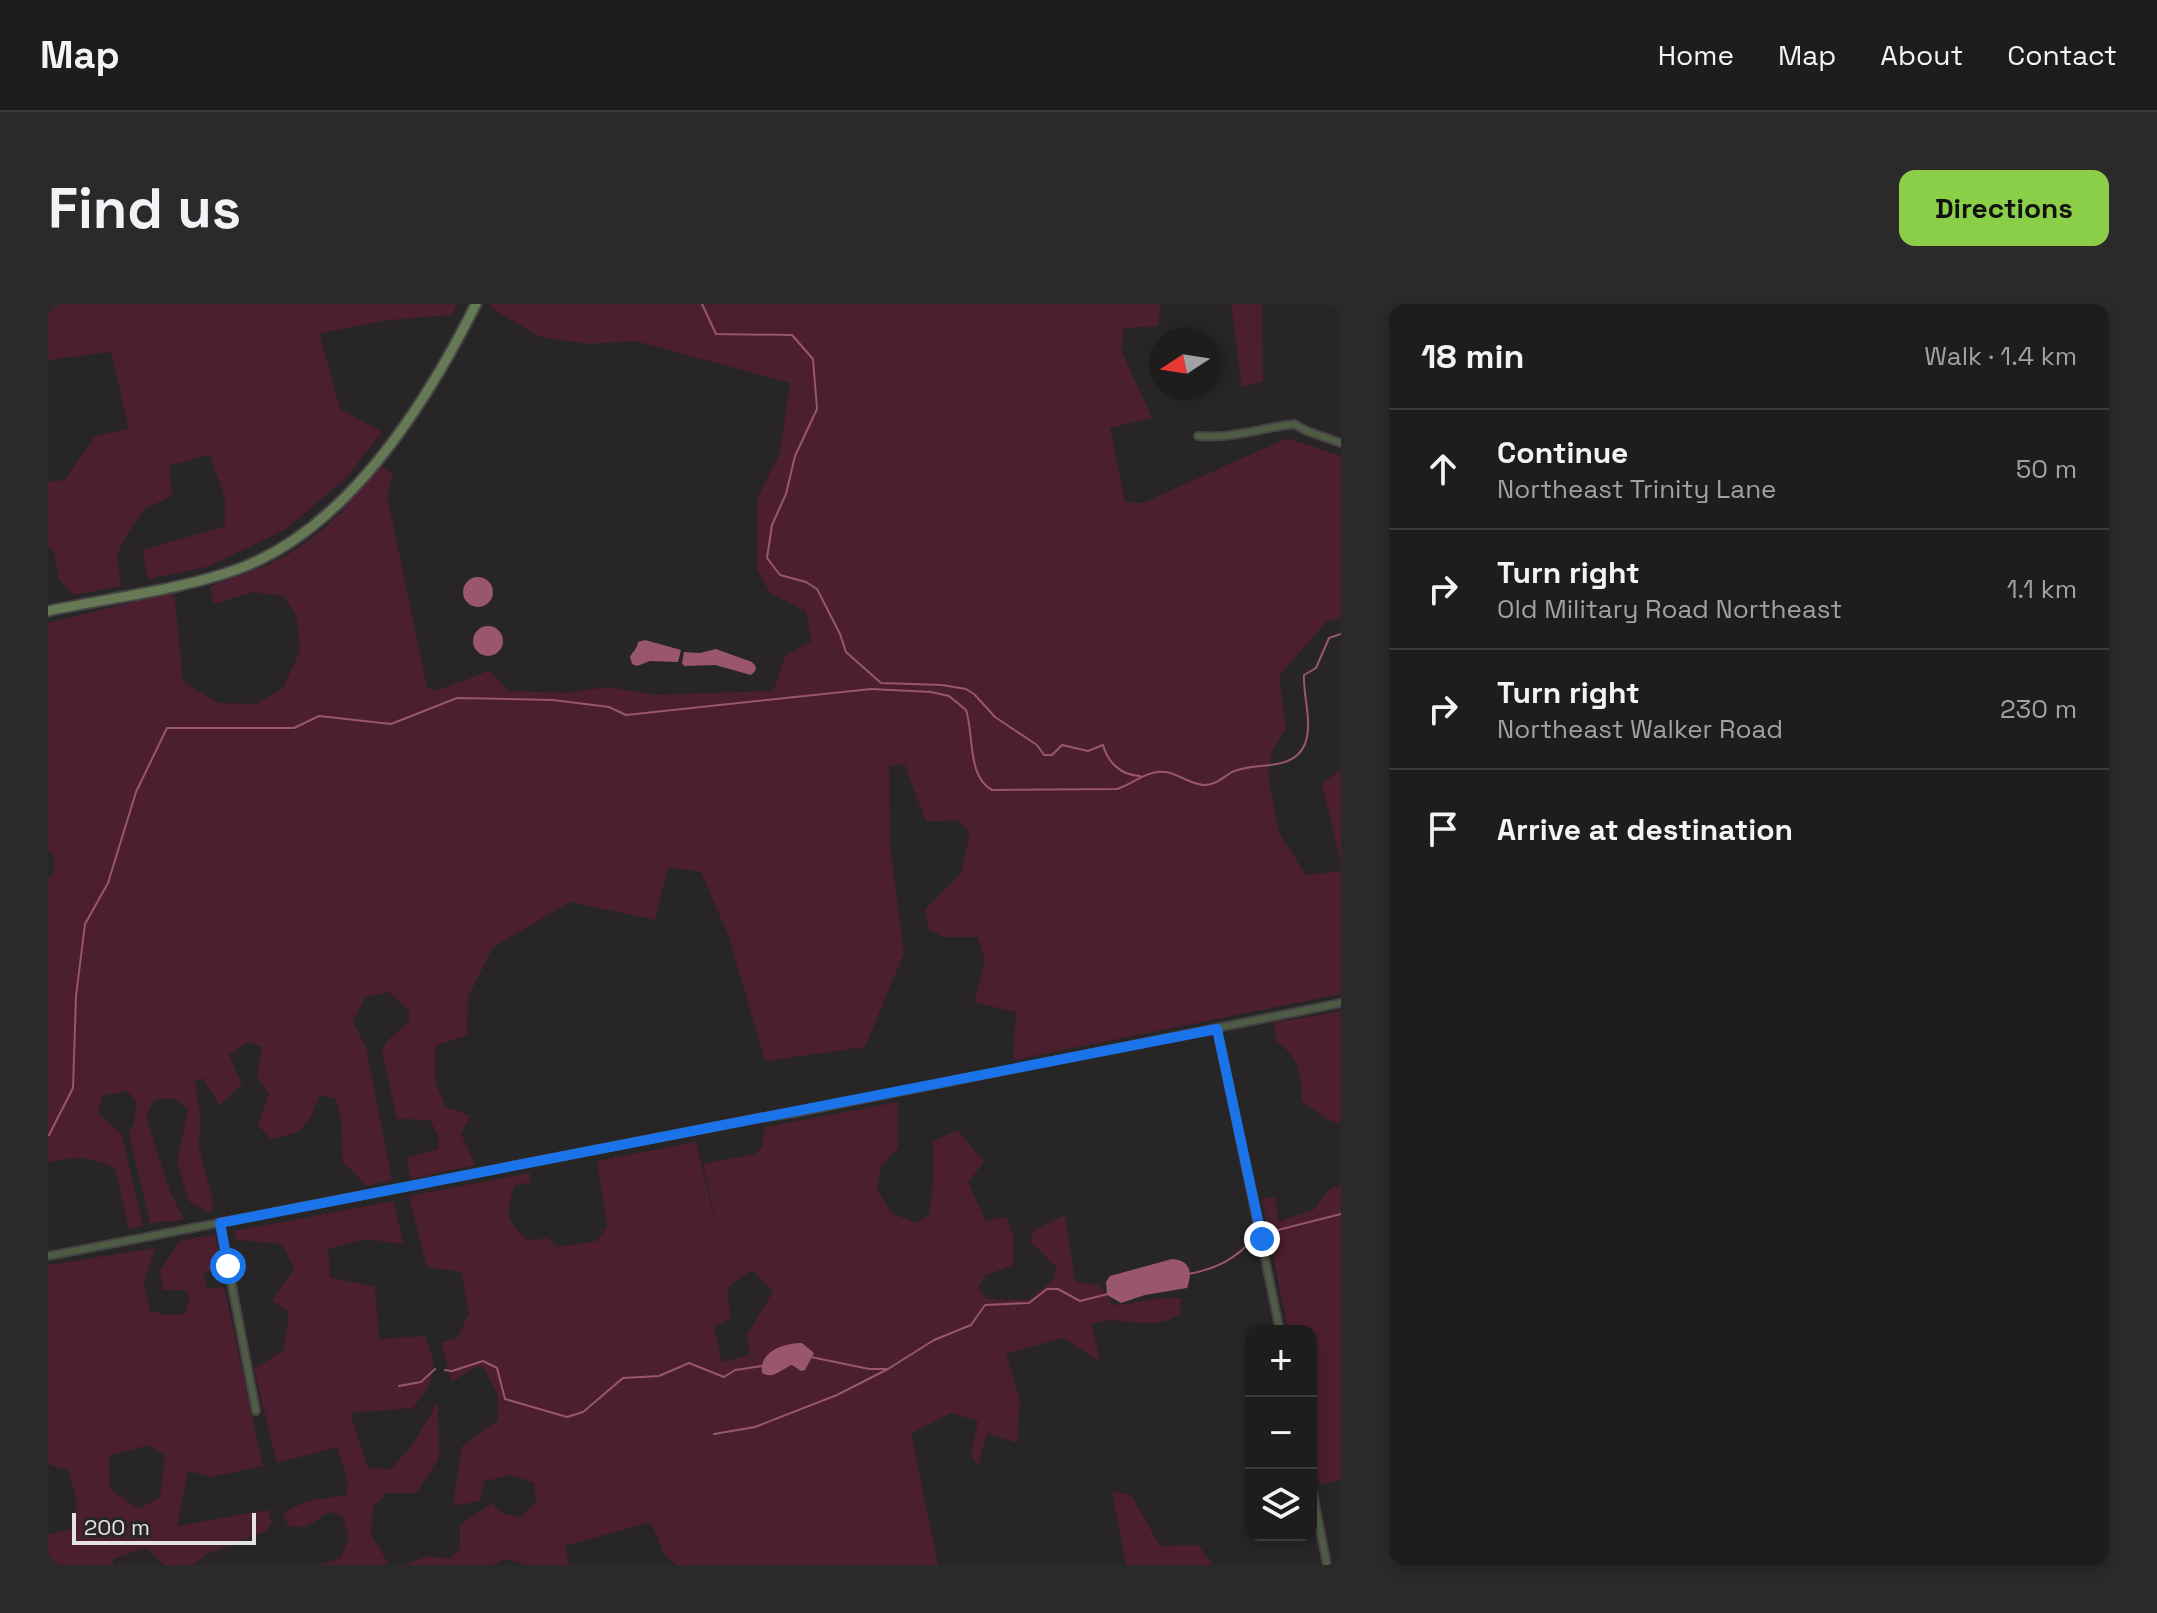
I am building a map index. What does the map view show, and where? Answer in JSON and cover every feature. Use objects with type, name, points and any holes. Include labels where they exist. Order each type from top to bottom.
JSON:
[{"type":"main road","points":[[48,611],[227,572],[263,558],[308,530],[345,497],[408,419],[476,304]]},
{"type":"street","points":[[1198,436],[1246,434],[1294,424],[1341,443]]},
{"type":"street","points":[[48,1256],[1341,1003]]},
{"type":"street","points":[[1217,1029],[1279,1325]]},
{"type":"street","points":[[220,1223],[256,1411]]},
{"type":"street","points":[[1317,1514],[1327,1565]]},
{"type":"shaded area","points":[[48,304],[457,304],[452,315],[389,320],[319,333],[340,409],[382,432],[346,478],[286,529],[210,566],[148,579],[142,550],[225,526],[225,497],[209,454],[169,466],[172,496],[144,509],[117,554],[121,586],[74,595],[59,580],[54,550],[48,547],[48,482],[65,480],[95,436],[129,429],[111,352],[48,360]]},
{"type":"shaded area","points":[[492,304],[1160,304],[1158,326],[1123,328],[1122,352],[1152,418],[1110,428],[1125,502],[1143,503],[1287,438],[1341,456],[1341,619],[1327,621],[1279,676],[1286,728],[1271,754],[1268,776],[1279,833],[1306,875],[1341,871],[1341,994],[1013,1060],[1016,1012],[974,1002],[985,962],[978,937],[944,937],[929,930],[925,910],[961,873],[970,832],[956,820],[926,822],[904,763],[889,767],[890,846],[904,953],[865,1047],[765,1061],[728,934],[701,872],[668,867],[655,920],[570,902],[493,947],[468,997],[467,1035],[435,1046],[435,1082],[446,1107],[471,1116],[461,1134],[475,1165],[411,1179],[406,1158],[438,1149],[439,1137],[430,1120],[397,1119],[382,1050],[387,1041],[409,1022],[409,1010],[389,992],[365,997],[353,1022],[366,1047],[392,1180],[367,1186],[343,1162],[341,1119],[336,1099],[320,1095],[311,1116],[299,1132],[271,1139],[258,1125],[269,1094],[257,1077],[262,1047],[248,1042],[229,1055],[242,1085],[219,1105],[203,1078],[195,1081],[201,1120],[198,1145],[213,1201],[211,1214],[189,1201],[177,1162],[188,1109],[173,1098],[154,1100],[146,1117],[169,1189],[184,1220],[150,1223],[129,1134],[135,1120],[136,1101],[127,1091],[102,1096],[98,1113],[122,1135],[143,1226],[129,1229],[115,1168],[82,1158],[48,1162],[48,877],[54,875],[54,854],[48,851],[48,623],[174,592],[183,682],[219,703],[256,704],[283,688],[300,651],[297,618],[284,596],[253,592],[214,604],[210,586],[269,564],[313,538],[343,509],[379,465],[393,474],[387,496],[427,687],[435,691],[489,671],[509,691],[566,693],[609,687],[655,695],[773,691],[785,656],[811,641],[806,611],[770,593],[757,569],[757,499],[780,453],[790,383],[636,341],[588,344],[540,337],[490,307]]},
{"type":"shaded area","points":[[1231,304],[1262,304],[1263,382],[1242,387]]},
{"type":"shaded area","points":[[478,577],[484,578],[492,586],[492,598],[484,606],[478,607],[472,606],[464,598],[463,592],[464,586],[472,578]]},
{"type":"shaded area","points":[[488,626],[499,630],[503,641],[499,652],[488,656],[477,652],[473,641],[477,630]]},
{"type":"shaded area","points":[[645,640],[681,650],[678,662],[632,664],[630,657],[638,642]]},
{"type":"shaded area","points":[[716,649],[752,662],[755,671],[751,675],[715,665],[684,666],[682,663],[684,652],[700,653]]},
{"type":"shaded area","points":[[1341,770],[1341,865],[1322,783]]},
{"type":"shaded area","points":[[1341,1011],[1341,1124],[1326,1119],[1302,1101],[1298,1068],[1291,1055],[1277,1042],[1273,1023]]},
{"type":"shaded area","points":[[898,1102],[898,1148],[881,1166],[877,1189],[891,1213],[916,1223],[929,1215],[933,1141],[958,1130],[984,1162],[968,1182],[986,1221],[1006,1217],[1014,1237],[1013,1265],[984,1276],[978,1288],[987,1299],[1028,1300],[1052,1281],[1057,1268],[1030,1241],[1034,1230],[1065,1215],[1075,1282],[1100,1285],[1113,1305],[1181,1298],[1180,1314],[1158,1323],[1114,1320],[1091,1324],[1100,1361],[1063,1338],[1006,1354],[1020,1399],[1017,1443],[987,1433],[978,1466],[971,1455],[978,1421],[951,1413],[911,1433],[938,1565],[676,1565],[664,1554],[651,1522],[565,1546],[569,1565],[526,1565],[506,1559],[493,1565],[404,1565],[427,1556],[451,1559],[460,1548],[460,1525],[492,1503],[501,1513],[521,1517],[536,1502],[534,1483],[511,1475],[484,1481],[480,1501],[453,1506],[462,1446],[498,1420],[498,1395],[483,1367],[477,1366],[451,1382],[442,1343],[458,1337],[469,1313],[461,1272],[427,1267],[409,1196],[530,1173],[531,1182],[515,1185],[510,1203],[509,1216],[520,1234],[528,1241],[547,1238],[558,1247],[597,1241],[607,1226],[597,1161],[696,1142],[720,1243],[703,1164],[755,1154],[762,1148],[765,1127]],"holes":[[[752,1270],[773,1292],[747,1335],[750,1355],[722,1362],[714,1327],[731,1318],[729,1288]]]},
{"type":"shaded area","points":[[1341,1184],[1341,1480],[1320,1484],[1317,1470],[1317,1325],[1287,1325],[1262,1199],[1275,1197],[1278,1222],[1315,1209],[1328,1190]]},
{"type":"shaded area","points":[[394,1201],[403,1244],[365,1239],[328,1249],[330,1278],[375,1286],[379,1339],[425,1336],[432,1358],[432,1374],[413,1408],[350,1413],[368,1468],[391,1469],[411,1447],[438,1402],[439,1458],[416,1493],[387,1493],[373,1507],[371,1534],[389,1565],[318,1565],[341,1558],[349,1537],[342,1516],[329,1512],[306,1527],[288,1526],[283,1512],[309,1501],[346,1495],[348,1483],[337,1447],[277,1463],[254,1369],[284,1350],[289,1312],[272,1300],[294,1269],[282,1244],[237,1240],[234,1231]]},
{"type":"shaded area","points":[[215,1234],[222,1269],[204,1273],[207,1289],[224,1287],[263,1466],[211,1477],[188,1471],[177,1526],[268,1510],[272,1523],[266,1531],[207,1554],[193,1565],[164,1565],[146,1548],[113,1559],[113,1565],[48,1565],[48,1535],[74,1528],[77,1502],[69,1471],[48,1464],[48,1265],[155,1248],[144,1282],[150,1311],[167,1315],[185,1314],[190,1298],[185,1290],[163,1290],[160,1271],[179,1241]],"holes":[[[148,1445],[165,1455],[160,1497],[139,1509],[110,1489],[109,1456]]]},
{"type":"shaded area","points":[[1172,1259],[1186,1264],[1190,1277],[1187,1288],[1145,1295],[1121,1303],[1107,1295],[1106,1282],[1110,1276]]},
{"type":"shaded area","points":[[802,1343],[814,1353],[805,1370],[792,1365],[774,1375],[762,1373],[764,1359],[774,1350]]},
{"type":"shaded area","points":[[1112,1491],[1131,1495],[1160,1546],[1198,1545],[1213,1565],[1126,1565]]},
{"type":"waterway","points":[[702,304],[716,334],[792,335],[813,359],[817,409],[795,456],[786,494],[772,525],[767,558],[780,575],[806,582],[817,589],[846,652],[881,683],[966,689],[995,717],[1037,745],[1044,755],[1052,755],[1062,745],[1088,751],[1103,745],[1116,767],[1140,776]]},
{"type":"waterway","points":[[49,1135],[73,1088],[76,996],[85,924],[108,883],[136,792],[167,728],[294,728],[319,716],[391,724],[457,698],[553,700],[609,707],[626,715],[871,689],[931,692],[949,696],[966,710],[975,765],[984,784],[992,790],[1117,789],[1157,772],[1209,785],[1232,772],[1283,763],[1299,753],[1305,744],[1308,727],[1304,675],[1316,668],[1329,638],[1341,634]]},
{"type":"waterway","points":[[1266,1233],[1341,1214]]},
{"type":"waterway","points":[[1188,1274],[1225,1262],[1255,1237]]},
{"type":"waterway","points":[[714,1434],[755,1427],[837,1395],[888,1369],[934,1340],[971,1325],[985,1305],[1029,1303],[1047,1289],[1058,1289],[1080,1301],[1108,1294]]},
{"type":"waterway","points":[[811,1357],[869,1369],[887,1369]]},
{"type":"waterway","points":[[445,1370],[452,1371],[483,1361],[497,1368],[505,1399],[567,1417],[583,1412],[623,1378],[659,1376],[689,1363],[724,1377],[735,1370],[762,1366]]},
{"type":"waterway","points":[[399,1386],[421,1382],[435,1369]]},
{"type":"route","points":[[228,1266],[220,1223],[1217,1029],[1262,1239]]}]
